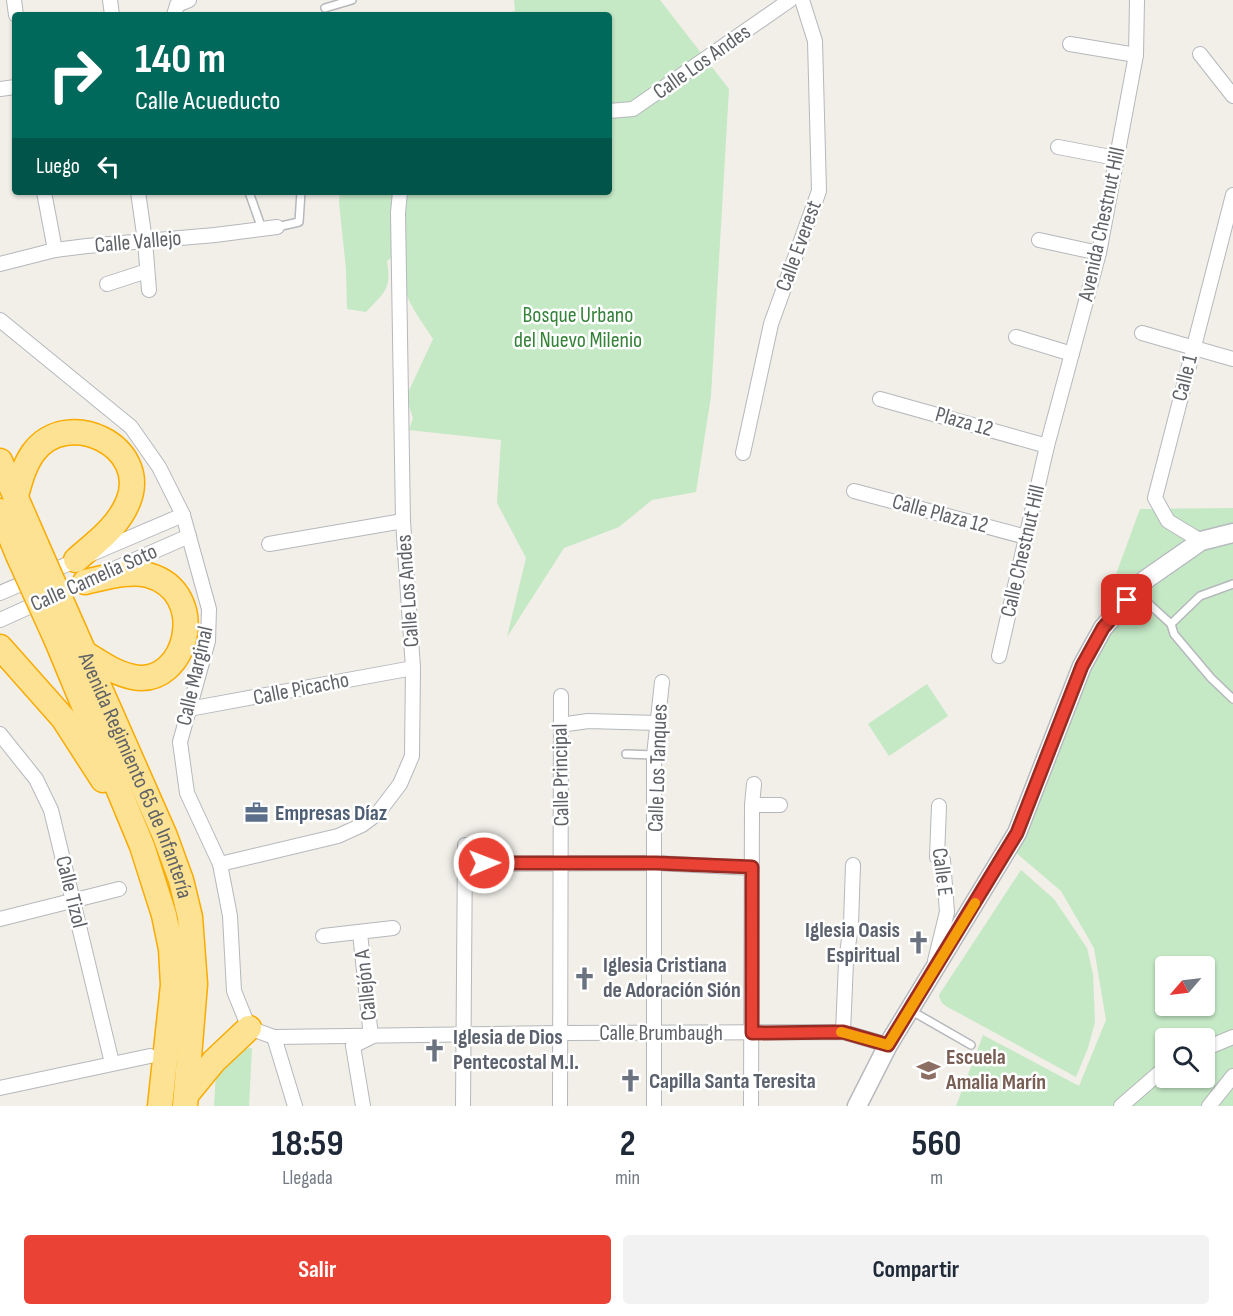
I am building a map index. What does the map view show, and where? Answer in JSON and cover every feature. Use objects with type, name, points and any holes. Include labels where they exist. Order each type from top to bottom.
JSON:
[{"type":"highway","points":[[8,503],[34,452],[52,438],[77,432],[87,433],[119,450],[130,474],[128,503],[116,523],[76,560]]},
{"type":"highway","name":"Avenida Regimiento 65 de Infantería","points":[[0,461],[8,503],[28,551],[165,836],[181,880],[190,917],[195,984],[186,1100]]},
{"type":"highway","points":[[72,642],[104,666],[135,677],[148,676],[162,670],[173,660],[182,647],[187,632],[182,604],[165,582],[147,575],[136,574],[85,582]]},
{"type":"highway","name":"Avenida Regimiento 65 de Infantería","points":[[72,642],[157,888],[171,949],[173,985],[160,1106]]},
{"type":"highway","points":[[0,647],[63,718],[142,846]]},
{"type":"highway","points":[[186,1100],[214,1061],[249,1028]]},
{"type":"street","points":[[175,12],[177,5],[189,0]]},
{"type":"street","name":"Calle Los Andes","points":[[612,111],[633,109],[790,0]]},
{"type":"street","name":"Calle Everest","points":[[742,453],[771,324],[819,191],[815,41],[802,0]]},
{"type":"street","name":"Avenida Chestnut Hill","points":[[1047,446],[1099,253],[1136,55],[1137,0]]},
{"type":"street","points":[[1070,44],[1136,55]]},
{"type":"street","points":[[1200,54],[1233,96]]},
{"type":"street","points":[[1058,147],[1116,158]]},
{"type":"street","points":[[45,195],[55,250]]},
{"type":"street","points":[[138,195],[145,241],[148,290]]},
{"type":"street","name":"Calle Los Andes","points":[[220,864],[338,836],[362,825],[378,813],[400,784],[412,756],[412,668],[403,521],[398,213],[400,195]]},
{"type":"street","name":"Calle 1","points":[[1201,541],[1168,521],[1155,498],[1233,195]]},
{"type":"street","name":"Calle Vallejo","points":[[0,264],[55,250],[277,227]]},
{"type":"street","points":[[1039,240],[1099,253]]},
{"type":"street","points":[[107,284],[147,271]]},
{"type":"street","name":"Calle Marginal","points":[[0,320],[131,427],[159,466],[183,515],[209,609],[208,641],[180,742],[187,793],[220,864],[230,916],[234,991],[249,1028]]},
{"type":"street","points":[[1142,333],[1233,359]]},
{"type":"street","points":[[1016,337],[1072,354]]},
{"type":"street","name":"Plaza 12","points":[[880,399],[1047,446]]},
{"type":"street","name":"Calle Chestnut Hill","points":[[999,656],[1047,446]]},
{"type":"street","name":"Calle Plaza 12","points":[[854,491],[1026,537]]},
{"type":"street","name":"Calle Camelia Soto","points":[[0,593],[183,515]]},
{"type":"street","points":[[269,544],[403,521]]},
{"type":"street","points":[[857,1106],[888,1045],[1017,833],[1082,666],[1103,628],[1145,580],[1201,541],[1233,533]]},
{"type":"street","name":"Calle Camelia Soto","points":[[0,620],[189,536]]},
{"type":"street","name":"Calle Picacho","points":[[189,709],[412,668]]},
{"type":"street","name":"Calle Los Tanques","points":[[654,1106],[656,863],[654,755],[662,682]]},
{"type":"street","name":"Calle Principal","points":[[560,1106],[561,696]]},
{"type":"street","points":[[560,725],[588,721],[657,723]]},
{"type":"street","name":"Calle Tizol","points":[[0,734],[36,779],[51,810],[112,1063]]},
{"type":"street","points":[[751,1106],[752,804],[754,784]]},
{"type":"street","points":[[752,804],[780,805]]},
{"type":"street","name":"Calle E","points":[[933,972],[947,912],[943,860],[937,857],[939,806]]},
{"type":"street","points":[[463,1106],[465,845]]},
{"type":"street","points":[[465,864],[562,862],[752,867]]},
{"type":"street","points":[[843,1032],[853,865]]},
{"type":"street","points":[[0,919],[119,889]]},
{"type":"street","name":"Callejón A","points":[[323,936],[393,928]]},
{"type":"street","name":"Callejón A","points":[[360,933],[371,1037]]},
{"type":"street","name":"Calle Brumbaugh","points":[[249,1028],[274,1037],[843,1032],[888,1045]]},
{"type":"street","points":[[274,1037],[295,1106]]},
{"type":"street","points":[[363,1106],[353,1046],[371,1037]]},
{"type":"street","points":[[1215,1044],[1233,1037]]},
{"type":"street","points":[[0,1088],[150,1056]]},
{"type":"street","points":[[1209,1106],[1233,1076]]},
{"type":"street","points":[[1121,1106],[1155,1077]]},
{"type":"lane","points":[[325,8],[352,0]]},
{"type":"lane","points":[[250,195],[262,229]]},
{"type":"lane","points":[[277,227],[299,222],[301,195]]},
{"type":"lane","points":[[1171,624],[1200,596],[1233,584]]},
{"type":"lane","points":[[1135,591],[1171,624],[1174,634],[1211,678],[1233,699]]},
{"type":"lane","points":[[626,754],[654,755]]},
{"type":"lane","points":[[910,1010],[971,1045]]},
{"type":"green space","name":"Bosque Urbano del Nuevo Milenio","points":[[514,0],[660,0],[729,89],[711,396],[696,492],[652,500],[619,527],[564,548],[507,637],[526,558],[497,503],[501,440],[409,430],[413,418],[406,397],[433,339],[408,297],[404,283],[406,264],[396,254],[387,261],[387,284],[378,300],[366,312],[347,309],[346,269],[339,202],[340,195],[612,195],[612,12],[510,12],[515,11]]},
{"type":"green space","points":[[1233,508],[1233,1106],[956,1106],[983,1035],[1079,1086],[1106,1020],[1094,948],[1061,891],[1014,851],[1140,509]]},
{"type":"green space","points":[[927,684],[948,716],[889,756],[868,724]]},
{"type":"green space","points":[[1021,870],[1054,899],[1087,948],[1093,974],[1095,1022],[1088,1048],[1076,1077],[949,1008],[942,1003],[939,995]]},
{"type":"green space","points":[[252,1048],[249,1106],[214,1106],[216,1073],[242,1049]]},
{"type":"slow traffic","points":[[841,1032],[888,1045],[975,903]]},
{"type":"place","name":"Empresas Díaz","points":[[257,813]]},
{"type":"place","name":"Iglesia Oasis Espiritual","points":[[918,943]]},
{"type":"place","name":"Iglesia Cristiana de Adoración Sión","points":[[585,978]]},
{"type":"place","name":"Iglesia de Dios Pentecostal M.I.","points":[[435,1050]]},
{"type":"place","name":"Escuela Amalia Marín","points":[[928,1070]]},
{"type":"place","name":"Capilla Santa Teresita","points":[[631,1081]]},
{"type":"route","points":[[484,863],[656,863],[752,867],[752,1033],[843,1032],[888,1045],[1017,833],[1082,666],[1103,628],[1127,600]]}]
